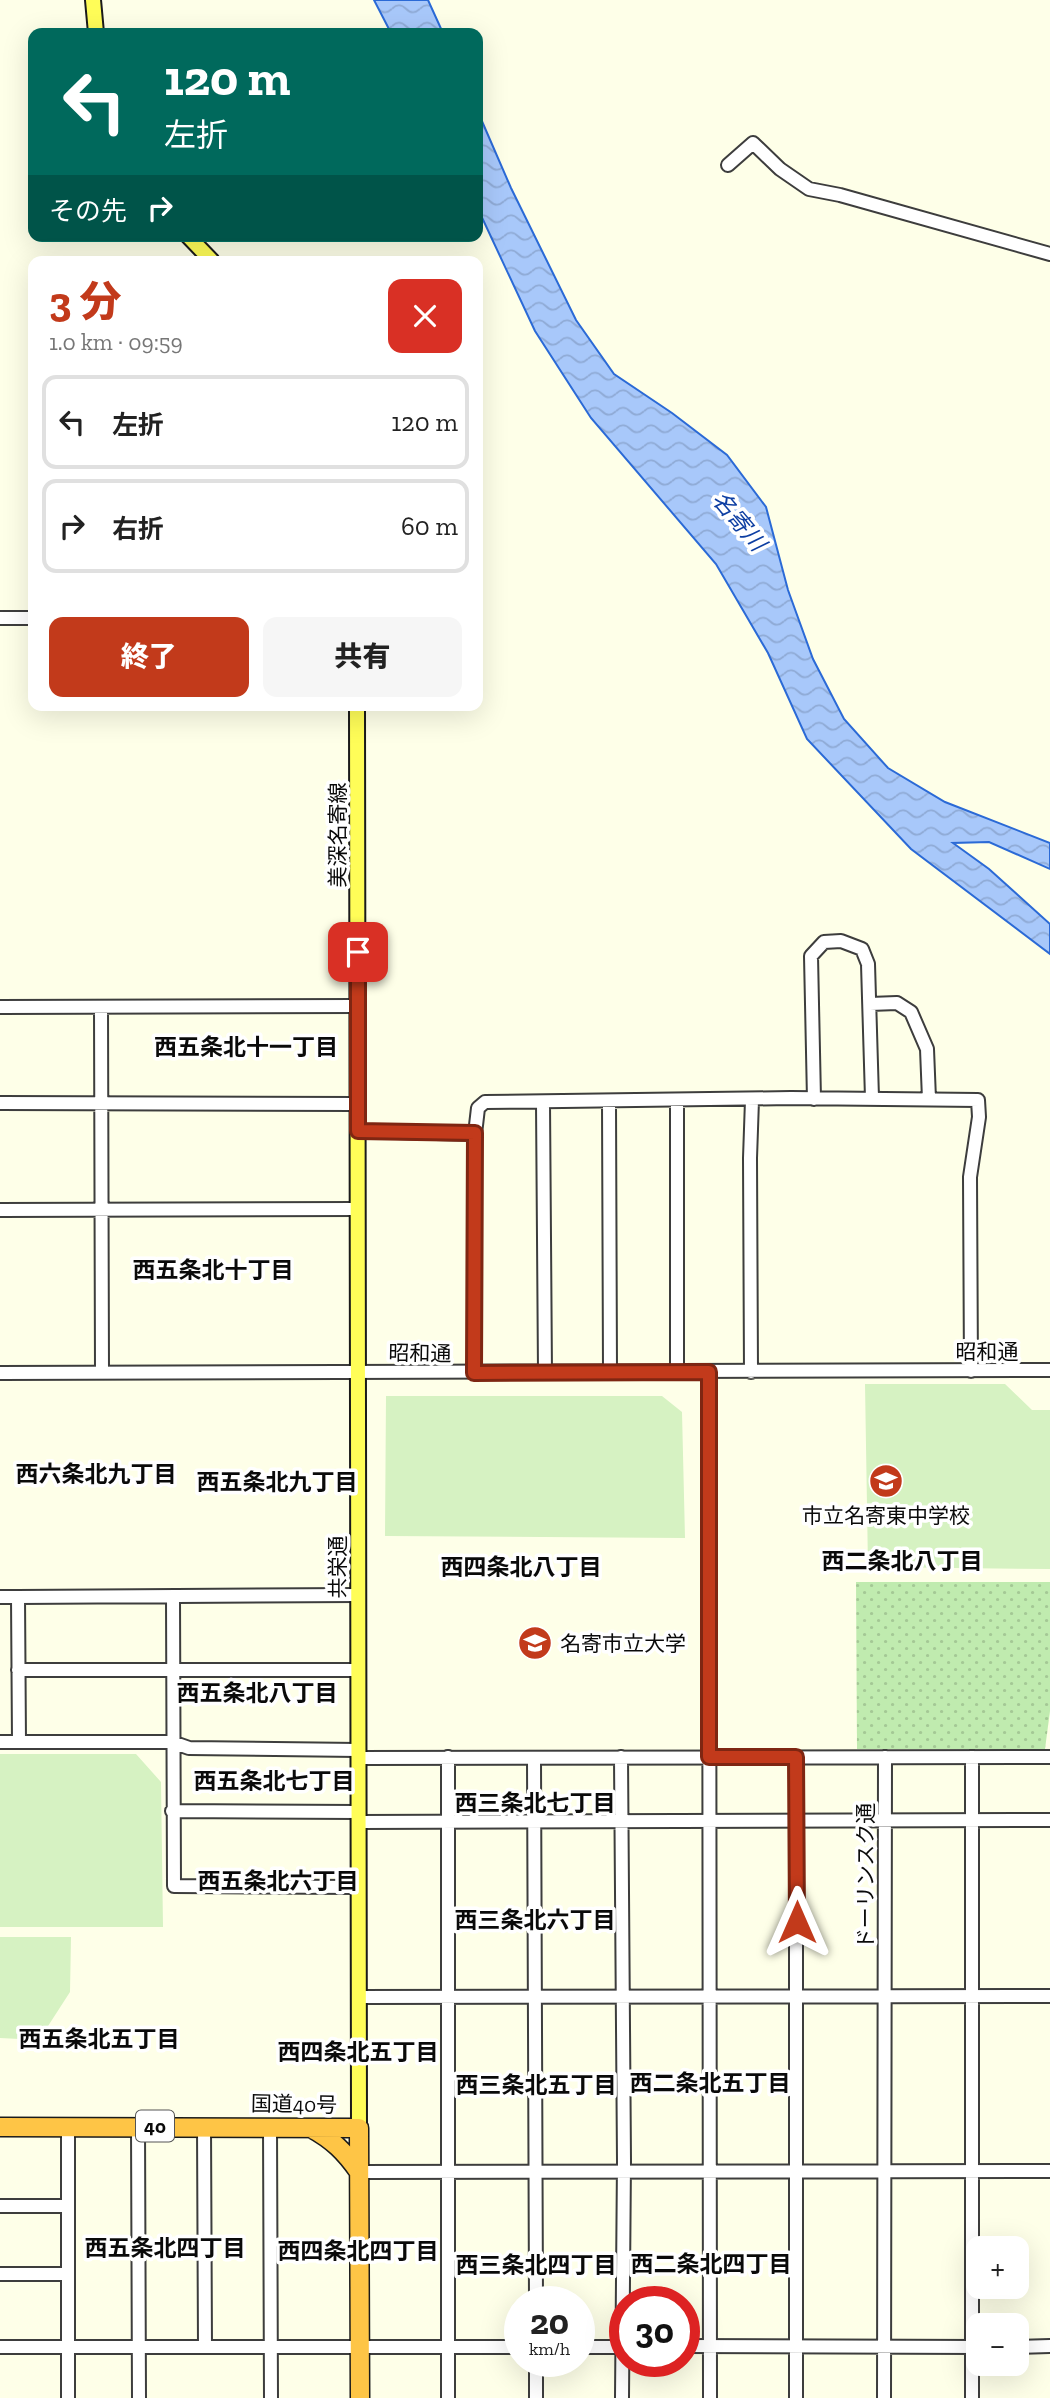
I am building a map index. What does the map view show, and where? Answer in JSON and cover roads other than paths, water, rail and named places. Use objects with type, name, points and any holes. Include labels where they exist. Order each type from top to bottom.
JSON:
[{"type":"highway","name":"国道40号","points":[[0,2127],[359,2128],[360,2398]]},
{"type":"highway","points":[[310,2128],[330,2138],[344,2150],[359,2172]]},
{"type":"main road","points":[[93,0],[96,28]]},
{"type":"main road","points":[[194,242],[207,256]]},
{"type":"main road","name":"美深名寄線","points":[[357,711],[358,1006]]},
{"type":"main road","name":"共栄通","points":[[358,1006],[359,2128]]},
{"type":"street","points":[[728,165],[753,143],[780,169],[809,189],[840,195],[1050,254]]},
{"type":"street","points":[[0,618],[28,618]]},
{"type":"street","points":[[814,1099],[811,956],[824,942],[841,941],[862,949],[868,964],[872,1098]]},
{"type":"street","points":[[870,1004],[897,1003],[912,1013],[927,1049],[929,1099]]},
{"type":"street","points":[[0,1007],[358,1006]]},
{"type":"street","points":[[101,1007],[102,1373]]},
{"type":"street","points":[[474,1373],[475,1133],[478,1108],[485,1102],[872,1098],[978,1100],[979,1117],[970,1177],[971,1371]]},
{"type":"street","points":[[751,1372],[752,1100]]},
{"type":"street","points":[[609,1101],[610,1372]]},
{"type":"street","points":[[677,1101],[677,1372]]},
{"type":"street","points":[[0,1103],[358,1104]]},
{"type":"street","points":[[543,1103],[545,1373]]},
{"type":"street","points":[[358,1131],[475,1133]]},
{"type":"street","points":[[0,1210],[358,1209]]},
{"type":"street","name":"昭和通","points":[[0,1373],[1050,1370]]},
{"type":"street","points":[[709,1372],[710,2398]]},
{"type":"street","points":[[0,1597],[358,1595]]},
{"type":"street","points":[[173,1596],[174,1886],[359,1887]]},
{"type":"street","points":[[18,1597],[19,1742]]},
{"type":"street","points":[[18,1670],[358,1670]]},
{"type":"street","points":[[0,1742],[172,1742],[189,1748],[448,1757],[1050,1757]]},
{"type":"street","points":[[448,1757],[448,2398]]},
{"type":"street","points":[[796,1757],[796,2398]]},
{"type":"street","name":"ドーリンスク通","points":[[884,2398],[885,1757]]},
{"type":"street","points":[[972,1757],[974,2313]]},
{"type":"street","points":[[534,1758],[536,2286]]},
{"type":"street","points":[[621,1758],[623,2286]]},
{"type":"street","points":[[172,1811],[448,1822],[1050,1820]]},
{"type":"street","points":[[359,1997],[1050,1996]]},
{"type":"street","points":[[138,2126],[139,2398]]},
{"type":"street","points":[[204,2126],[205,2347]]},
{"type":"street","points":[[68,2127],[68,2398]]},
{"type":"street","points":[[270,2127],[271,2398]]},
{"type":"street","points":[[359,2172],[1050,2171]]},
{"type":"street","points":[[0,2206],[68,2206]]},
{"type":"street","points":[[0,2274],[67,2274]]},
{"type":"street","points":[[700,2346],[966,2347]]},
{"type":"street","points":[[1029,2347],[1050,2346]]},
{"type":"street","points":[[0,2347],[504,2347]]},
{"type":"street","points":[[972,2398],[973,2376]]},
{"type":"street","points":[[536,2377],[536,2398]]},
{"type":"street","points":[[622,2377],[622,2398]]},
{"type":"water","points":[[374,0],[428,0],[441,28],[388,28]]},
{"type":"water","name":"名寄川","points":[[483,124],[511,188],[576,320],[614,374],[727,455],[766,507],[788,590],[813,659],[844,719],[888,768],[945,802],[1050,843],[1050,869],[989,842],[953,843],[989,869],[1050,924],[1050,954],[911,849],[807,739],[768,653],[716,564],[591,418],[535,331],[483,220]]},
{"type":"place","name":"市立名寄東中学校","points":[[886,1481]]},
{"type":"place","name":"名寄市立大学","points":[[535,1643]]},
{"type":"district","name":"西五条北十一丁目","points":[[246,1047]]},
{"type":"district","name":"西五条北十丁目","points":[[213,1270]]},
{"type":"district","name":"西六条北九丁目","points":[[96,1474]]},
{"type":"district","name":"西五条北九丁目","points":[[277,1482]]},
{"type":"district","name":"西二条北八丁目","points":[[902,1561]]},
{"type":"district","name":"西四条北八丁目","points":[[521,1567]]},
{"type":"district","name":"西五条北八丁目","points":[[257,1693]]},
{"type":"district","name":"西五条北七丁目","points":[[274,1781]]},
{"type":"district","name":"西三条北七丁目","points":[[535,1803]]},
{"type":"district","name":"西五条北六丁目","points":[[278,1881]]},
{"type":"district","name":"西三条北六丁目","points":[[535,1920]]},
{"type":"district","name":"西五条北五丁目","points":[[99,2039]]},
{"type":"district","name":"西四条北五丁目","points":[[358,2052]]},
{"type":"district","name":"西二条北五丁目","points":[[710,2083]]},
{"type":"district","name":"西三条北五丁目","points":[[536,2085]]},
{"type":"district","name":"西五条北四丁目","points":[[165,2248]]},
{"type":"district","name":"西四条北四丁目","points":[[358,2251]]},
{"type":"district","name":"西二条北四丁目","points":[[711,2264]]},
{"type":"district","name":"西三条北四丁目","points":[[536,2265]]}]
